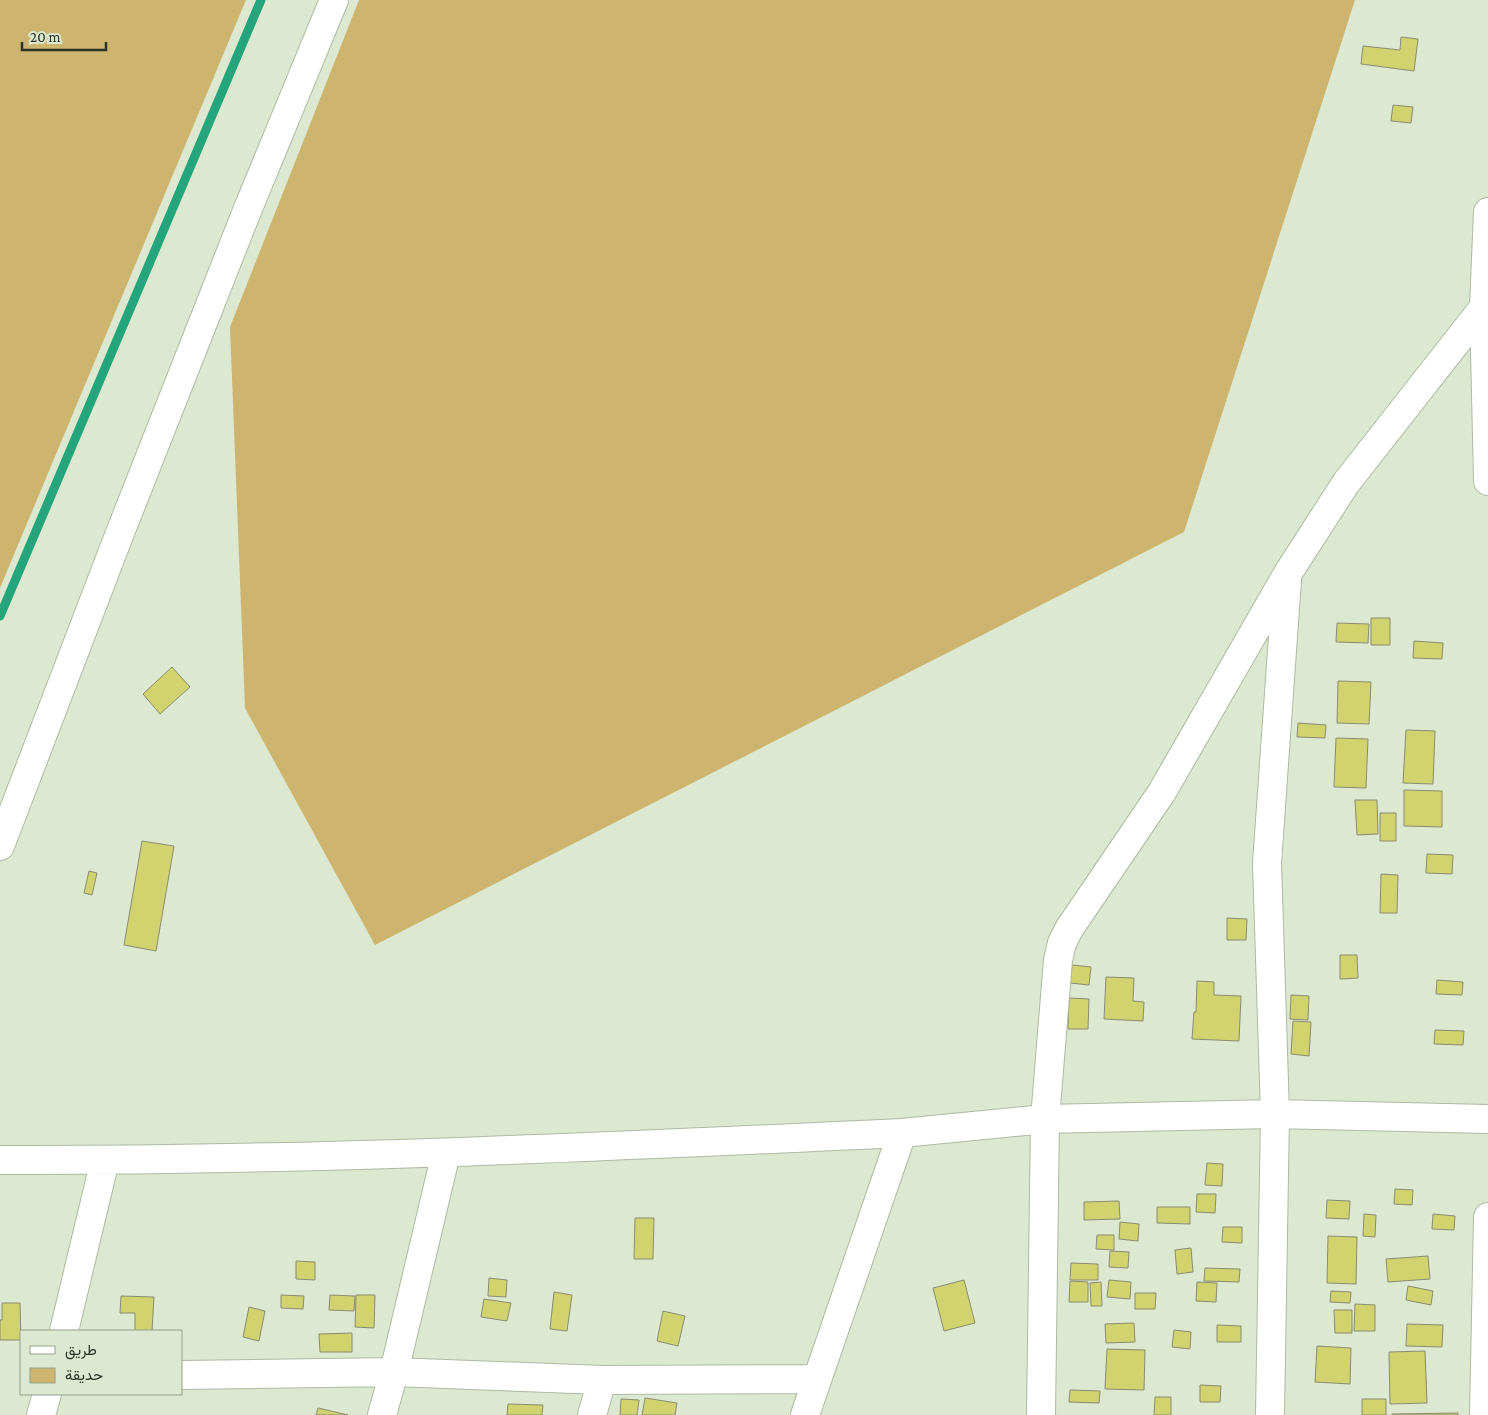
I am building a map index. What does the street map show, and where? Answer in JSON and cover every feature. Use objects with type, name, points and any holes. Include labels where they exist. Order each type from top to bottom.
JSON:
[{"type":"street","points":[[0,846],[243,220],[334,0]]},
{"type":"street","points":[[1488,212],[1484,307],[1488,480]]},
{"type":"street","points":[[1041,1415],[1045,1119],[1058,960],[1062,943],[1069,929],[1162,792],[1288,573],[1346,483],[1484,307]]},
{"type":"street","points":[[1270,1415],[1275,1114],[1267,863],[1288,573]]},
{"type":"street","points":[[0,1160],[105,1160],[446,1153],[902,1133],[1045,1119],[1275,1114],[1488,1119]]},
{"type":"street","points":[[805,1415],[902,1133]]},
{"type":"street","points":[[382,1415],[446,1153]]},
{"type":"street","points":[[64,1330],[105,1160]]},
{"type":"street","points":[[1484,1415],[1488,1217]]},
{"type":"street","points":[[182,1375],[394,1372],[602,1380],[817,1379]]},
{"type":"street","points":[[592,1415],[602,1380]]},
{"type":"street","points":[[40,1415],[47,1395]]},
{"type":"green space","points":[[0,0],[246,0],[0,588]]},
{"type":"green space","points":[[359,0],[1355,0],[1184,532],[375,945],[245,708],[230,327]]},
{"type":"building","points":[[1401,37],[1418,39],[1414,71],[1361,64],[1363,46],[1400,50]]},
{"type":"building","points":[[1393,105],[1413,107],[1411,123],[1391,121]]},
{"type":"building","points":[[1371,618],[1390,618],[1390,645],[1371,645]]},
{"type":"building","points":[[1337,623],[1369,624],[1368,643],[1336,642]]},
{"type":"building","points":[[1414,641],[1443,643],[1442,659],[1413,658]]},
{"type":"building","points":[[172,667],[190,687],[160,714],[143,694]]},
{"type":"building","points":[[1338,681],[1371,682],[1369,724],[1337,723]]},
{"type":"building","points":[[1298,723],[1326,725],[1325,738],[1297,737]]},
{"type":"building","points":[[1406,730],[1435,731],[1433,784],[1403,783]]},
{"type":"building","points":[[1336,738],[1368,739],[1366,788],[1334,787]]},
{"type":"building","points":[[1404,790],[1442,791],[1442,827],[1404,826]]},
{"type":"building","points":[[1355,800],[1377,800],[1378,834],[1357,835]]},
{"type":"building","points":[[1380,813],[1396,813],[1396,841],[1380,841]]},
{"type":"building","points":[[142,841],[174,846],[156,951],[124,945]]},
{"type":"building","points":[[1427,854],[1453,855],[1452,874],[1426,873]]},
{"type":"building","points":[[89,871],[97,873],[92,895],[84,893]]},
{"type":"building","points":[[1381,874],[1398,875],[1397,913],[1380,913]]},
{"type":"building","points":[[1227,918],[1247,919],[1246,940],[1227,940]]},
{"type":"building","points":[[1340,955],[1357,955],[1358,978],[1340,979]]},
{"type":"building","points":[[1072,965],[1091,967],[1089,985],[1070,983]]},
{"type":"building","points":[[1106,977],[1134,978],[1133,1001],[1144,1002],[1143,1021],[1104,1019]]},
{"type":"building","points":[[1437,980],[1463,982],[1462,995],[1436,994]]},
{"type":"building","points":[[1197,981],[1214,982],[1214,995],[1241,996],[1239,1041],[1192,1039],[1194,1012],[1196,1012]]},
{"type":"building","points":[[1291,995],[1309,996],[1308,1020],[1290,1019]]},
{"type":"building","points":[[1069,998],[1089,999],[1088,1029],[1068,1029]]},
{"type":"building","points":[[1293,1021],[1311,1022],[1309,1056],[1291,1054]]},
{"type":"building","points":[[1435,1030],[1464,1031],[1463,1045],[1434,1044]]},
{"type":"building","points":[[1207,1163],[1223,1164],[1222,1186],[1205,1185]]},
{"type":"building","points":[[1395,1189],[1413,1190],[1412,1205],[1394,1204]]},
{"type":"building","points":[[1197,1194],[1216,1194],[1215,1213],[1196,1212]]},
{"type":"building","points":[[1327,1200],[1350,1201],[1349,1219],[1326,1218]]},
{"type":"building","points":[[1119,1201],[1120,1219],[1084,1220],[1084,1202]]},
{"type":"building","points":[[1157,1207],[1190,1207],[1190,1224],[1157,1223]]},
{"type":"building","points":[[1364,1214],[1376,1215],[1375,1237],[1363,1236]]},
{"type":"building","points":[[1433,1214],[1455,1216],[1454,1230],[1432,1229]]},
{"type":"building","points":[[635,1218],[654,1218],[653,1259],[634,1259]]},
{"type":"building","points":[[1120,1222],[1139,1224],[1138,1241],[1119,1239]]},
{"type":"building","points":[[1223,1227],[1242,1227],[1242,1243],[1222,1242]]},
{"type":"building","points":[[1097,1235],[1114,1235],[1114,1250],[1096,1249]]},
{"type":"building","points":[[1328,1236],[1357,1237],[1356,1284],[1327,1283]]},
{"type":"building","points":[[1191,1248],[1193,1272],[1177,1274],[1175,1250]]},
{"type":"building","points":[[1110,1251],[1129,1252],[1128,1268],[1109,1267]]},
{"type":"building","points":[[1428,1256],[1430,1279],[1388,1282],[1386,1259]]},
{"type":"building","points":[[296,1261],[315,1262],[315,1280],[296,1279]]},
{"type":"building","points":[[1071,1263],[1098,1264],[1098,1280],[1070,1280]]},
{"type":"building","points":[[1205,1268],[1240,1269],[1239,1282],[1204,1281]]},
{"type":"building","points":[[489,1278],[507,1280],[506,1297],[488,1296]]},
{"type":"building","points":[[964,1280],[975,1323],[944,1331],[933,1288]]},
{"type":"building","points":[[1109,1280],[1131,1282],[1130,1299],[1107,1297]]},
{"type":"building","points":[[1070,1281],[1088,1282],[1088,1302],[1069,1302]]},
{"type":"building","points":[[1101,1282],[1102,1306],[1091,1306],[1090,1283]]},
{"type":"building","points":[[1197,1282],[1217,1283],[1216,1302],[1196,1301]]},
{"type":"building","points":[[1408,1286],[1433,1291],[1431,1305],[1406,1300]]},
{"type":"building","points":[[1331,1291],[1351,1292],[1350,1303],[1330,1302]]},
{"type":"building","points":[[554,1292],[572,1295],[567,1331],[550,1329]]},
{"type":"building","points":[[1135,1293],[1156,1293],[1155,1309],[1135,1309]]},
{"type":"building","points":[[281,1295],[304,1296],[303,1309],[281,1308]]},
{"type":"building","points":[[330,1295],[355,1296],[354,1311],[329,1310]]},
{"type":"building","points":[[356,1295],[375,1295],[374,1328],[355,1327]]},
{"type":"building","points":[[121,1296],[154,1297],[152,1330],[135,1330],[135,1313],[120,1313]]},
{"type":"building","points":[[484,1299],[511,1303],[507,1321],[481,1317]]},
{"type":"building","points":[[2,1303],[20,1303],[20,1340],[0,1340],[0,1320],[2,1320]]},
{"type":"building","points":[[1355,1304],[1375,1305],[1375,1331],[1354,1331]]},
{"type":"building","points":[[249,1307],[265,1311],[259,1341],[243,1337]]},
{"type":"building","points":[[1334,1310],[1352,1310],[1352,1333],[1335,1333]]},
{"type":"building","points":[[663,1311],[685,1316],[678,1346],[657,1341]]},
{"type":"building","points":[[1134,1323],[1135,1342],[1106,1343],[1105,1324]]},
{"type":"building","points":[[1407,1324],[1443,1325],[1442,1347],[1406,1346]]},
{"type":"building","points":[[1217,1325],[1241,1326],[1241,1342],[1217,1342]]},
{"type":"building","points":[[1174,1330],[1191,1332],[1190,1349],[1172,1347]]},
{"type":"building","points":[[352,1333],[352,1352],[320,1352],[319,1334]]},
{"type":"building","points":[[1317,1346],[1351,1348],[1350,1384],[1315,1382]]},
{"type":"building","points":[[1107,1349],[1145,1350],[1144,1390],[1105,1389]]},
{"type":"building","points":[[1425,1351],[1427,1403],[1390,1404],[1389,1352]]},
{"type":"building","points":[[1200,1385],[1221,1386],[1220,1402],[1200,1402]]},
{"type":"building","points":[[1070,1390],[1100,1391],[1099,1403],[1069,1402]]},
{"type":"building","points":[[1155,1397],[1171,1397],[1171,1415],[1154,1415]]},
{"type":"building","points":[[645,1398],[677,1403],[675,1415],[642,1415]]},
{"type":"building","points":[[621,1399],[639,1400],[637,1415],[620,1415]]},
{"type":"building","points":[[1362,1399],[1386,1399],[1386,1415],[1362,1415]]},
{"type":"building","points":[[508,1404],[543,1405],[542,1415],[507,1415]]},
{"type":"building","points":[[318,1408],[348,1415],[316,1415]]},
{"type":"building","points":[[1458,1413],[1458,1415],[1392,1415],[1392,1414]]},
{"type":"waterway","points":[[0,616],[261,0]]}]
